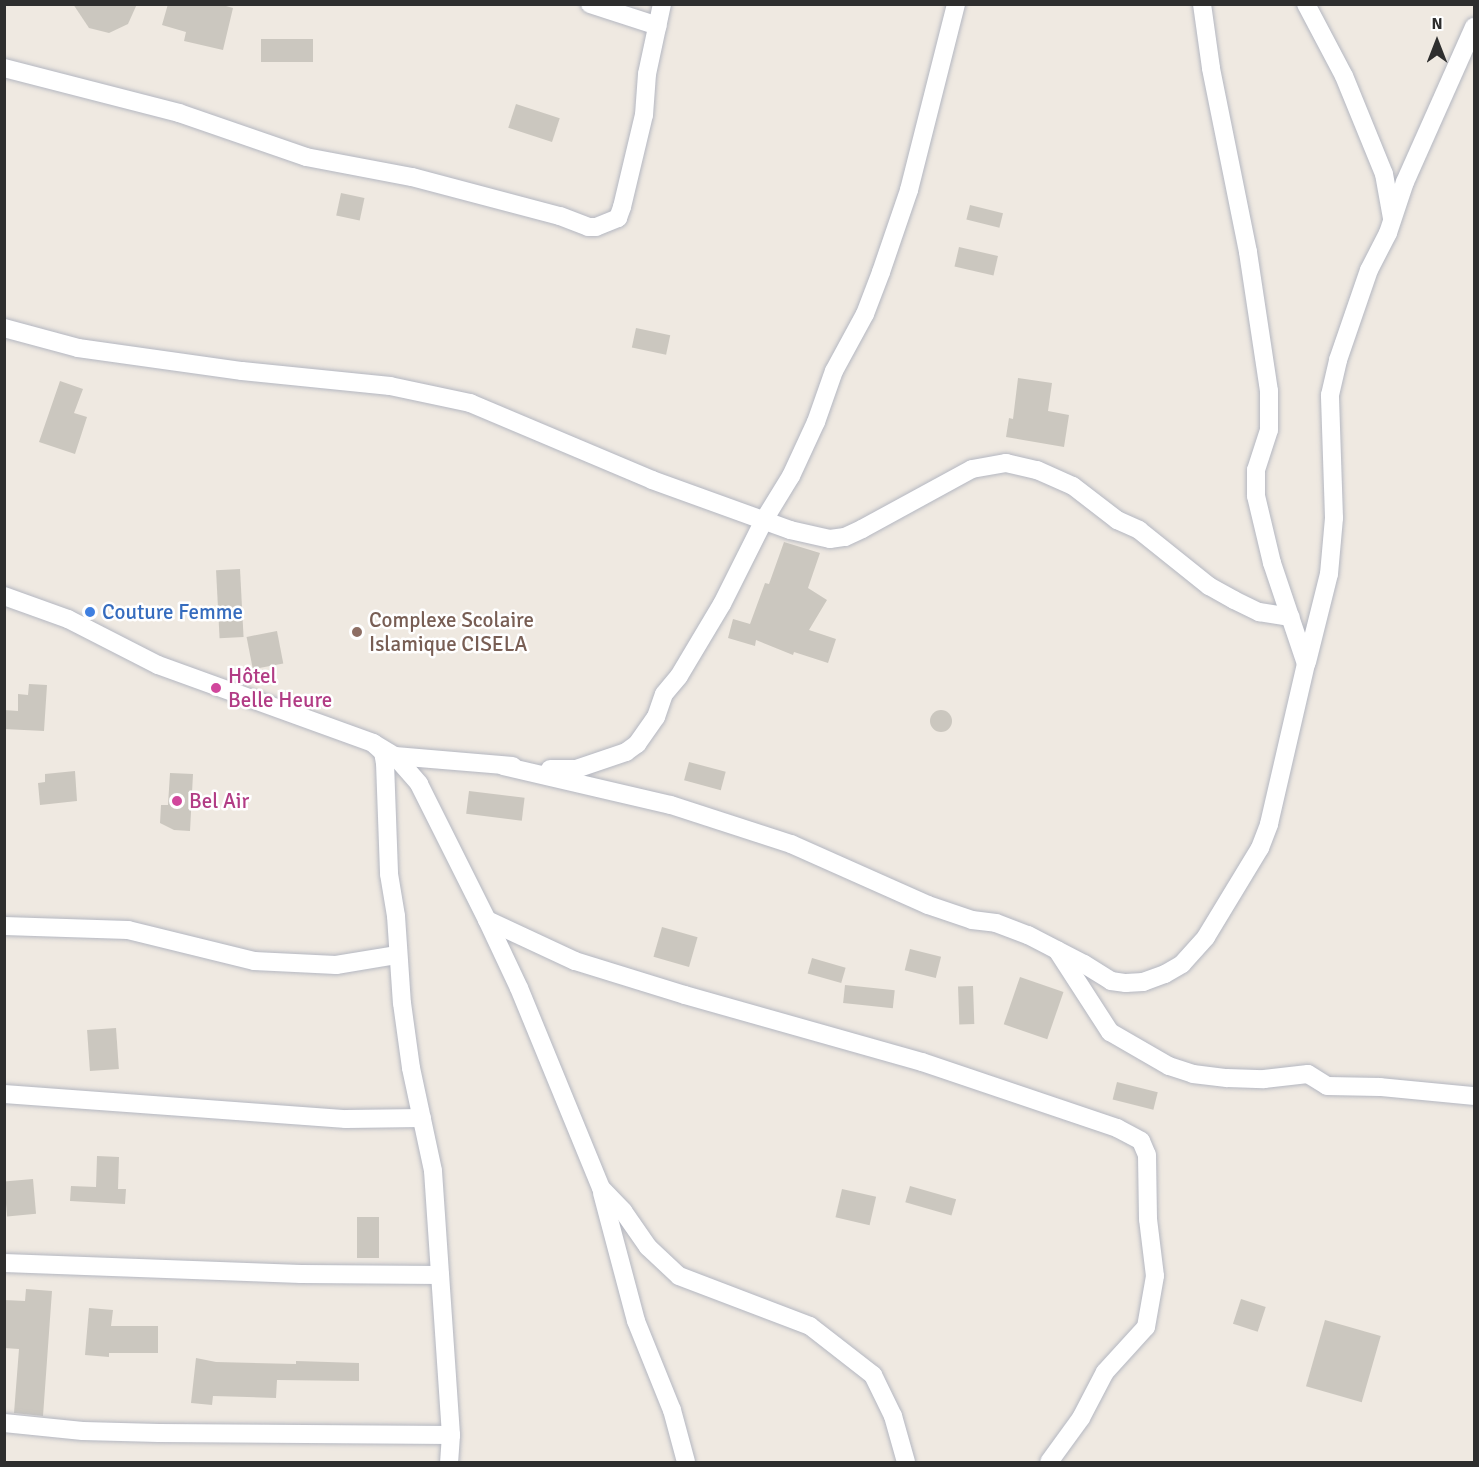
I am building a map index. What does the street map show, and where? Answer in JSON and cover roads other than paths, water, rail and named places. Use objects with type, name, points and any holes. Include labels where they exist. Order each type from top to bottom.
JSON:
[{"type":"street","points":[[590,4],[658,26]]},
{"type":"street","points":[[4,69],[179,113],[306,157],[412,177],[550,213],[588,227],[596,227],[618,218],[622,207],[644,115],[647,74],[662,4]]},
{"type":"street","points":[[395,756],[503,766],[576,769],[626,752],[637,744],[656,717],[664,694],[679,676],[722,604],[764,520],[795,467],[816,422],[834,371],[865,314],[909,190],[956,4]]},
{"type":"street","points":[[1202,4],[1210,68],[1248,252],[1269,391],[1269,430],[1256,470],[1256,496],[1272,563],[1306,664]]},
{"type":"street","points":[[1305,4],[1344,76],[1384,174],[1392,221]]},
{"type":"street","points":[[503,766],[627,794],[731,823],[790,844],[928,905],[972,920],[996,923],[1057,950],[1111,981],[1143,982],[1166,974],[1182,964],[1206,937],[1260,848],[1269,824],[1329,574],[1334,518],[1330,395],[1338,360],[1369,270],[1392,221],[1405,182],[1474,27]]},
{"type":"street","points":[[4,328],[78,348],[243,371],[390,386],[470,403],[622,469],[764,520],[830,539],[845,537],[895,513],[972,469],[1005,463],[1051,474],[1073,486],[1117,520],[1139,530],[1209,586],[1259,612],[1291,617]]},
{"type":"street","points":[[4,596],[69,619],[158,665],[373,743],[395,756],[419,784],[519,988],[601,1188],[636,1322],[672,1410],[686,1462]]},
{"type":"street","points":[[373,743],[383,752],[385,763],[389,874],[396,916],[397,955],[411,1068],[433,1171],[451,1435],[448,1462]]},
{"type":"street","points":[[487,920],[575,961],[685,996],[922,1062],[1117,1128],[1141,1140],[1147,1155],[1148,1219],[1155,1276],[1146,1327],[1105,1372],[1081,1418],[1050,1462]]},
{"type":"street","points":[[4,926],[128,930],[254,961],[336,965],[397,955]]},
{"type":"street","points":[[1057,950],[1110,1032],[1177,1069],[1193,1074],[1227,1078],[1264,1079],[1308,1074],[1327,1086],[1391,1088],[1474,1096]]},
{"type":"street","points":[[4,1094],[346,1119],[422,1118]]},
{"type":"street","points":[[601,1188],[623,1210],[648,1247],[679,1276],[810,1326],[873,1375],[893,1416],[906,1462]]},
{"type":"street","points":[[4,1263],[289,1274],[441,1275]]},
{"type":"street","points":[[4,1423],[83,1431],[451,1435]]},
{"type":"place","name":"Couture Femme","points":[[90,612]]},
{"type":"place","name":"Complexe Scolaire Islamique CISELA","points":[[357,632]]},
{"type":"place","name":"Hôtel Belle Heure","points":[[216,688]]},
{"type":"place","name":"Bel Air","points":[[177,801]]}]
